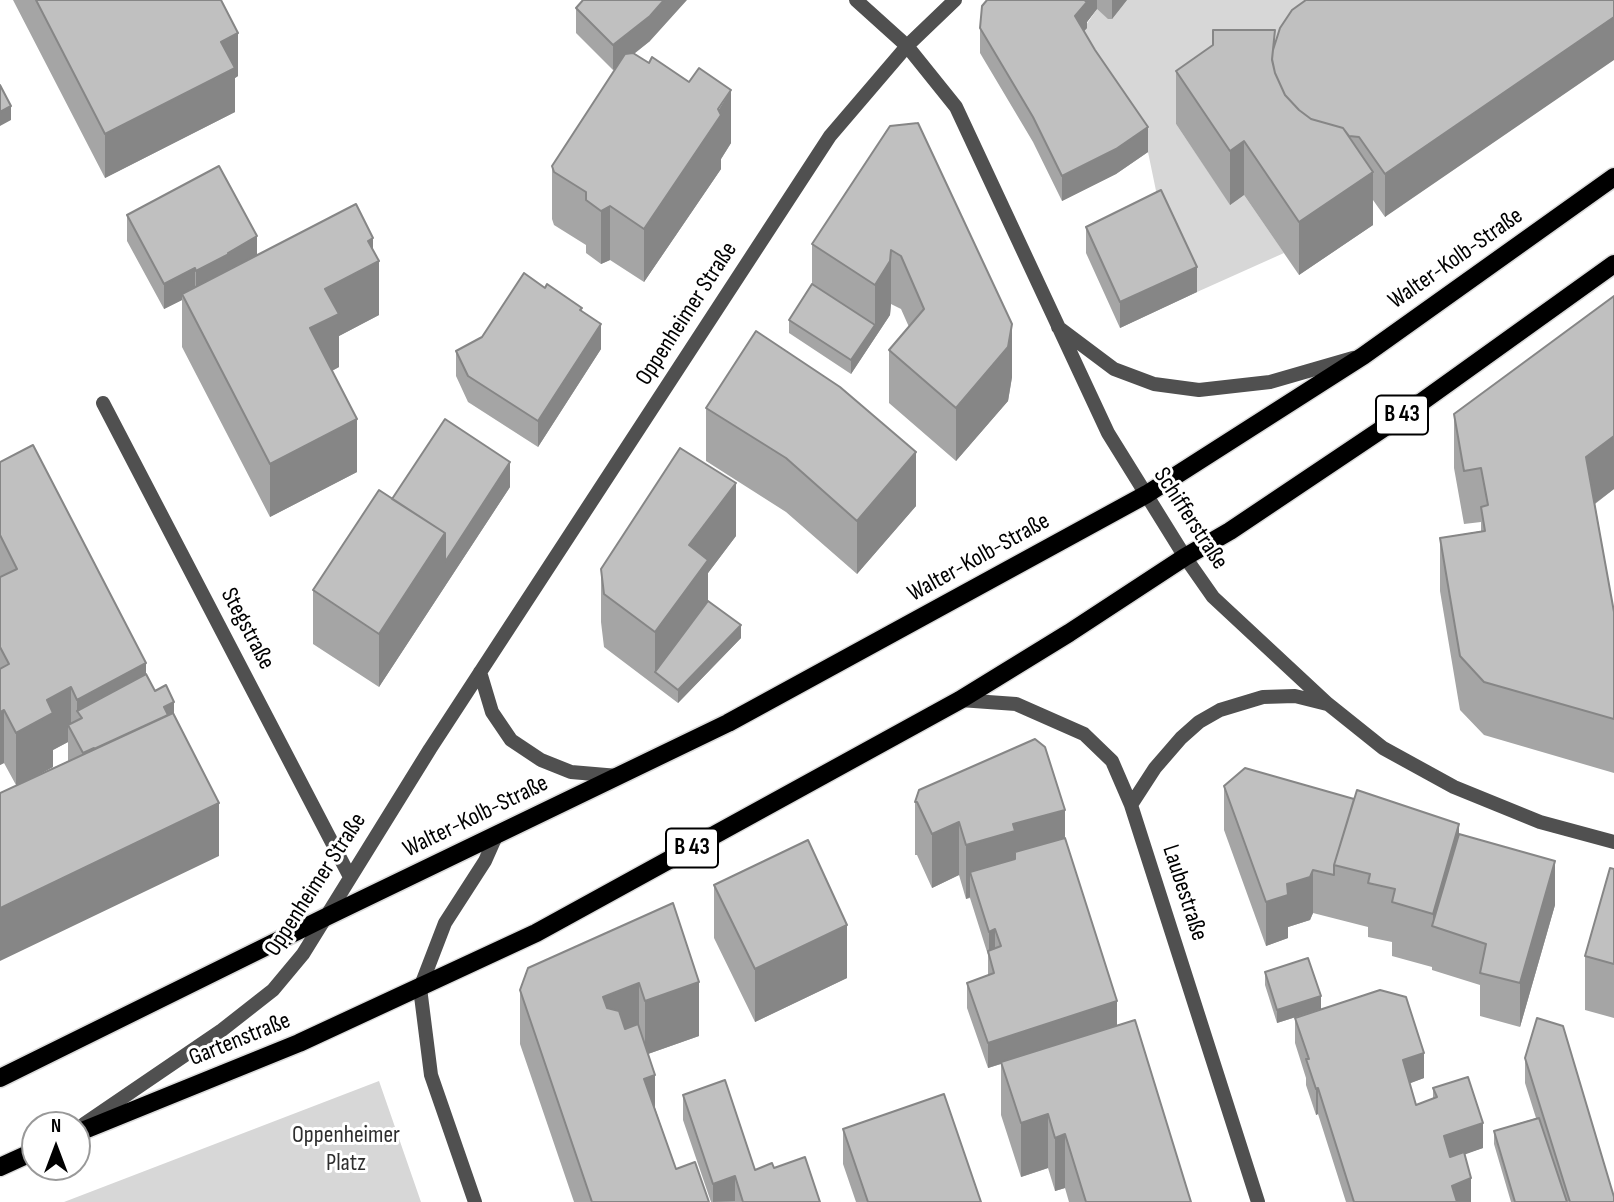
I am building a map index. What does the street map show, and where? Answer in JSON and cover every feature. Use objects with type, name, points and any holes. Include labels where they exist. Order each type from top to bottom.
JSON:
[{"type":"main road","name":"Walter-Kolb-Straße","points":[[328,916],[728,723],[1147,494],[1363,356],[1614,177]]},
{"type":"main road","name":"B 43","points":[[420,988],[536,933],[960,700],[1230,531],[1409,411],[1614,264]]},
{"type":"main road","points":[[0,1078],[328,916]]},
{"type":"main road","name":"Gartenstraße","points":[[91,1125],[299,1043],[420,988]]},
{"type":"main road","points":[[0,1167],[21,1157]]},
{"type":"street","name":"Schifferstraße","points":[[856,0],[906,46],[956,107],[1056,327],[1108,433],[1213,597],[1328,704],[1383,748],[1454,788],[1540,822],[1614,842]]},
{"type":"street","name":"Oppenheimer Straße","points":[[91,1121],[222,1030],[273,990],[303,954],[480,672],[830,136],[906,46],[955,0]]},
{"type":"street","name":"Schifferstraße","points":[[1056,327],[1114,369],[1154,384],[1199,390],[1270,382],[1363,356]]},
{"type":"street","name":"Stegstraße","points":[[103,402],[350,877]]},
{"type":"street","points":[[480,672],[492,712],[511,740],[541,760],[571,772],[619,776]]},
{"type":"street","name":"Schifferstraße","points":[[1132,805],[1155,768],[1181,738],[1199,722],[1220,710],[1263,697],[1295,696],[1328,704]]},
{"type":"street","name":"Laubestraße","points":[[960,700],[1016,704],[1084,734],[1112,761],[1132,805],[1258,1202]]},
{"type":"street","points":[[475,1202],[431,1075],[420,988],[444,923],[485,861],[498,834]]},
{"type":"green space","points":[[1127,0],[1369,0],[1176,124],[1230,204],[1244,195],[1284,253],[1197,292],[1161,215],[1148,152],[1075,41],[1097,9],[1112,18]]},
{"type":"green space","name":"Oppenheimer Platz","points":[[379,1081],[421,1202],[64,1202]]},
{"type":"building","points":[[36,0],[221,0],[238,33],[221,42],[235,68],[105,134]]},
{"type":"building","points":[[583,0],[664,0],[650,16],[613,45],[576,8]]},
{"type":"building","points":[[987,0],[1087,2],[1075,16],[1148,127],[1116,149],[1062,176],[1033,117],[980,28],[982,6]]},
{"type":"building","points":[[1306,0],[1614,0],[1614,17],[1385,174],[1359,137],[1349,136],[1343,128],[1311,119],[1299,110],[1285,95],[1275,73],[1273,50],[1280,28],[1292,10]]},
{"type":"building","points":[[1213,30],[1275,30],[1272,59],[1285,95],[1311,119],[1343,128],[1373,172],[1299,222],[1244,141],[1230,151],[1176,71],[1213,45]]},
{"type":"building","points":[[633,53],[649,63],[652,57],[689,82],[699,68],[731,90],[718,109],[721,115],[644,229],[610,206],[601,211],[586,200],[586,192],[554,172],[552,166],[625,54]]},
{"type":"building","points":[[0,85],[11,106],[0,112]]},
{"type":"building","points":[[918,123],[1012,324],[1008,347],[956,408],[889,350],[924,309],[901,256],[891,250],[890,261],[875,285],[812,244],[890,126]]},
{"type":"building","points":[[219,166],[257,236],[229,254],[164,284],[127,215]]},
{"type":"building","points":[[1161,190],[1197,267],[1120,302],[1086,227]]},
{"type":"building","points":[[356,204],[373,238],[368,241],[379,261],[325,289],[339,314],[310,328],[357,419],[270,464],[182,294]]},
{"type":"building","points":[[524,273],[545,288],[547,284],[601,324],[538,421],[468,376],[456,351],[482,337]]},
{"type":"building","points":[[812,284],[875,325],[851,360],[789,320]]},
{"type":"building","points":[[1614,296],[1614,436],[1586,457],[1614,612],[1614,719],[1484,682],[1460,656],[1440,538],[1485,531],[1481,507],[1488,505],[1481,468],[1464,471],[1454,414]]},
{"type":"building","points":[[756,331],[840,387],[916,452],[857,521],[786,458],[706,408]]},
{"type":"building","points":[[445,419],[510,462],[445,562],[445,533],[392,499]]},
{"type":"building","points":[[33,445],[146,663],[77,700],[71,687],[47,700],[53,713],[16,733],[4,710],[0,712],[0,669],[9,664],[0,647],[0,577],[17,569],[0,535],[0,462]]},
{"type":"building","points":[[680,448],[736,483],[689,545],[708,560],[655,632],[604,594],[601,569]]},
{"type":"building","points":[[379,490],[445,533],[379,634],[313,590]]},
{"type":"building","points":[[708,601],[741,625],[678,690],[655,672]]},
{"type":"building","points":[[146,674],[155,691],[166,685],[174,702],[164,707],[168,715],[83,753],[68,725],[82,718],[77,711]]},
{"type":"building","points":[[173,713],[219,803],[0,908],[0,793]]},
{"type":"building","points":[[1035,739],[1045,747],[1065,810],[1013,824],[1015,831],[966,845],[959,822],[932,834],[915,802],[919,790]]},
{"type":"building","points":[[1245,768],[1354,799],[1334,865],[1334,875],[1313,870],[1310,877],[1287,884],[1288,895],[1266,902],[1224,786]]},
{"type":"building","points":[[1357,790],[1459,824],[1433,914],[1392,902],[1395,889],[1368,883],[1370,874],[1334,865]]},
{"type":"building","points":[[1459,834],[1555,861],[1520,983],[1480,973],[1486,944],[1432,926]]},
{"type":"building","points":[[1065,838],[1117,1001],[988,1043],[967,983],[994,973],[988,951],[1001,946],[995,929],[989,932],[970,872],[1015,859],[1015,852]]},
{"type":"building","points":[[808,840],[847,925],[755,969],[714,885]]},
{"type":"building","points":[[1610,868],[1614,869],[1614,964],[1585,956]]},
{"type":"building","points":[[673,903],[699,982],[645,1001],[639,983],[603,997],[607,1008],[619,1011],[625,1029],[638,1024],[655,1075],[644,1079],[676,1169],[695,1162],[709,1202],[592,1202],[520,990],[528,968]]},
{"type":"building","points":[[1308,958],[1321,996],[1277,1010],[1265,972]]},
{"type":"building","points":[[1380,990],[1406,997],[1424,1053],[1403,1060],[1416,1105],[1437,1097],[1433,1088],[1468,1077],[1483,1123],[1444,1136],[1450,1157],[1464,1152],[1471,1178],[1452,1186],[1457,1202],[1354,1202],[1295,1018]]},
{"type":"building","points":[[1537,1018],[1563,1026],[1614,1202],[1570,1202],[1525,1058]]},
{"type":"building","points":[[1135,1020],[1191,1202],[1086,1202],[1065,1134],[1055,1138],[1048,1114],[1021,1123],[1001,1062]]},
{"type":"building","points":[[725,1080],[755,1170],[772,1163],[774,1168],[805,1157],[820,1202],[743,1202],[735,1176],[713,1184],[683,1095]]},
{"type":"building","points":[[944,1094],[981,1202],[868,1202],[843,1129]]},
{"type":"building","points":[[1539,1118],[1567,1202],[1515,1202],[1494,1131]]}]
